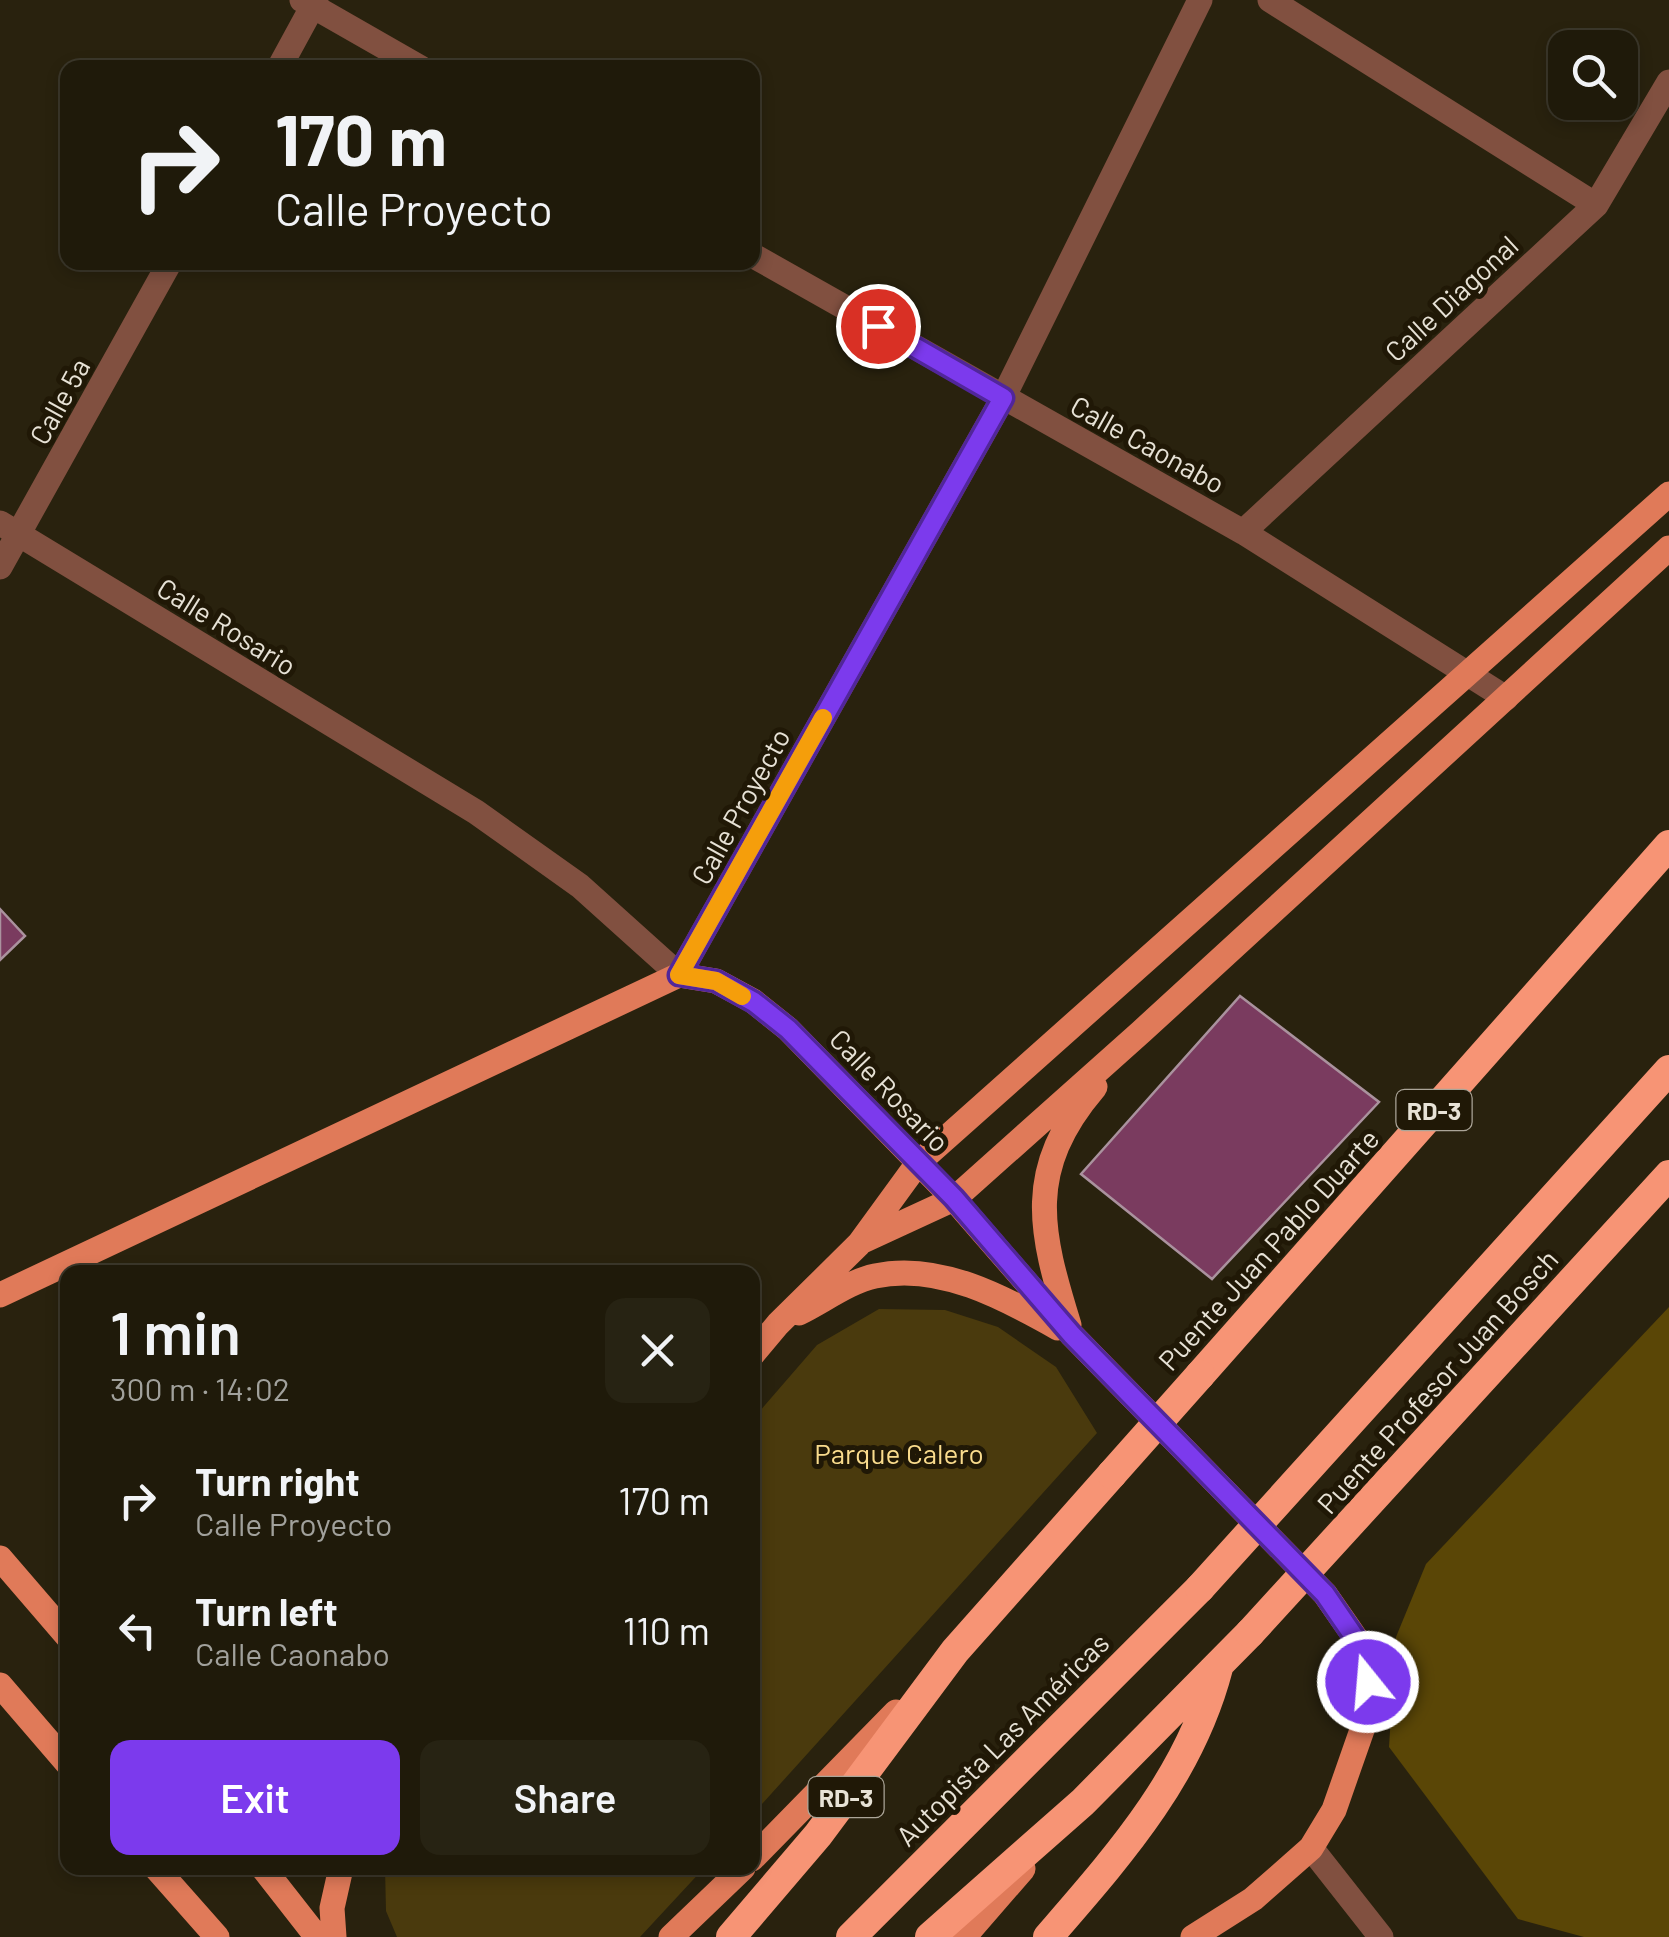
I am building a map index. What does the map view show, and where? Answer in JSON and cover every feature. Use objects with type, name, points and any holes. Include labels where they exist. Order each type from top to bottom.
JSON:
[{"type":"highway","name":"Puente Juan Pablo Duarte","points":[[955,1651],[1669,845]]},
{"type":"highway","name":"Puente Profesor Juan Bosch","points":[[1200,1588],[1669,1070]]},
{"type":"highway","name":"Puente Profesor Juan Bosch","points":[[1083,1802],[1250,1633],[1669,1174]]},
{"type":"highway","name":"Autopista Las Américas","points":[[851,1937],[1200,1588]]},
{"type":"highway","name":"RD-3","points":[[731,1937],[818,1835],[955,1651]]},
{"type":"highway","points":[[1048,1937],[1128,1844],[1164,1793],[1207,1708],[1219,1664]]},
{"type":"highway","points":[[930,1937],[1083,1802]]},
{"type":"main road","points":[[760,1345],[859,1244],[918,1164],[1669,494]]},
{"type":"main road","points":[[859,1244],[954,1198],[1669,548]]},
{"type":"main road","name":"Calle Rosario","points":[[679,975],[716,981],[754,1002],[788,1029],[954,1198],[1072,1335],[1325,1594],[1366,1654],[1369,1710],[1334,1810],[1311,1848],[1253,1899],[1193,1937]]},
{"type":"main road","points":[[64,1265],[679,975]]},
{"type":"main road","points":[[1072,1335],[1049,1259],[1042,1209],[1053,1154],[1086,1098],[1141,1032]]},
{"type":"main road","points":[[0,1295],[60,1267]]},
{"type":"main road","points":[[778,1324],[873,1276],[922,1273],[1002,1297],[1072,1335]]},
{"type":"main road","points":[[0,1558],[60,1627]]},
{"type":"main road","points":[[760,1851],[955,1651]]},
{"type":"main road","points":[[0,1685],[60,1755]]},
{"type":"main road","points":[[964,1937],[1083,1802]]},
{"type":"main road","points":[[162,1875],[217,1937]]},
{"type":"main road","points":[[269,1875],[317,1937]]},
{"type":"main road","points":[[334,1937],[332,1908],[338,1875]]},
{"type":"main road","points":[[672,1937],[736,1875]]},
{"type":"street","name":"Calle Proyecto","points":[[679,975],[1003,398],[1200,0]]},
{"type":"street","points":[[1270,0],[1596,205]]},
{"type":"street","points":[[283,60],[311,2],[409,60]]},
{"type":"street","name":"Calle Diagonal","points":[[1243,532],[1596,205],[1669,82]]},
{"type":"street","name":"Calle Caonabo","points":[[760,261],[1243,532],[1506,698]]},
{"type":"street","name":"Calle 5a","points":[[0,568],[10,529],[165,270]]},
{"type":"street","name":"Calle Rosario","points":[[10,529],[476,812],[580,886],[679,975]]},
{"type":"street","points":[[1311,1848],[1381,1937]]},
{"type":"green space","name":"Parque Calero","points":[[879,1309],[945,1310],[998,1327],[1056,1367],[1097,1433],[760,1806],[760,1411],[817,1345]]},
{"type":"green space","points":[[385,1875],[698,1875],[640,1937],[397,1937],[386,1911]]},
{"type":"shaded area","points":[[1669,1307],[1669,1937],[1584,1937],[1518,1919],[1389,1747],[1396,1637],[1426,1564]]},
{"type":"building","points":[[0,909],[25,936],[0,960]]},
{"type":"building","points":[[1240,996],[1379,1102],[1212,1279],[1081,1174]]},
{"type":"slow traffic","points":[[742,996],[716,981],[679,975],[823,718]]},
{"type":"route","points":[[878,326],[1003,398],[679,975],[716,981],[754,1002],[788,1029],[954,1198],[1072,1335],[1325,1594],[1366,1654],[1368,1682]]}]
